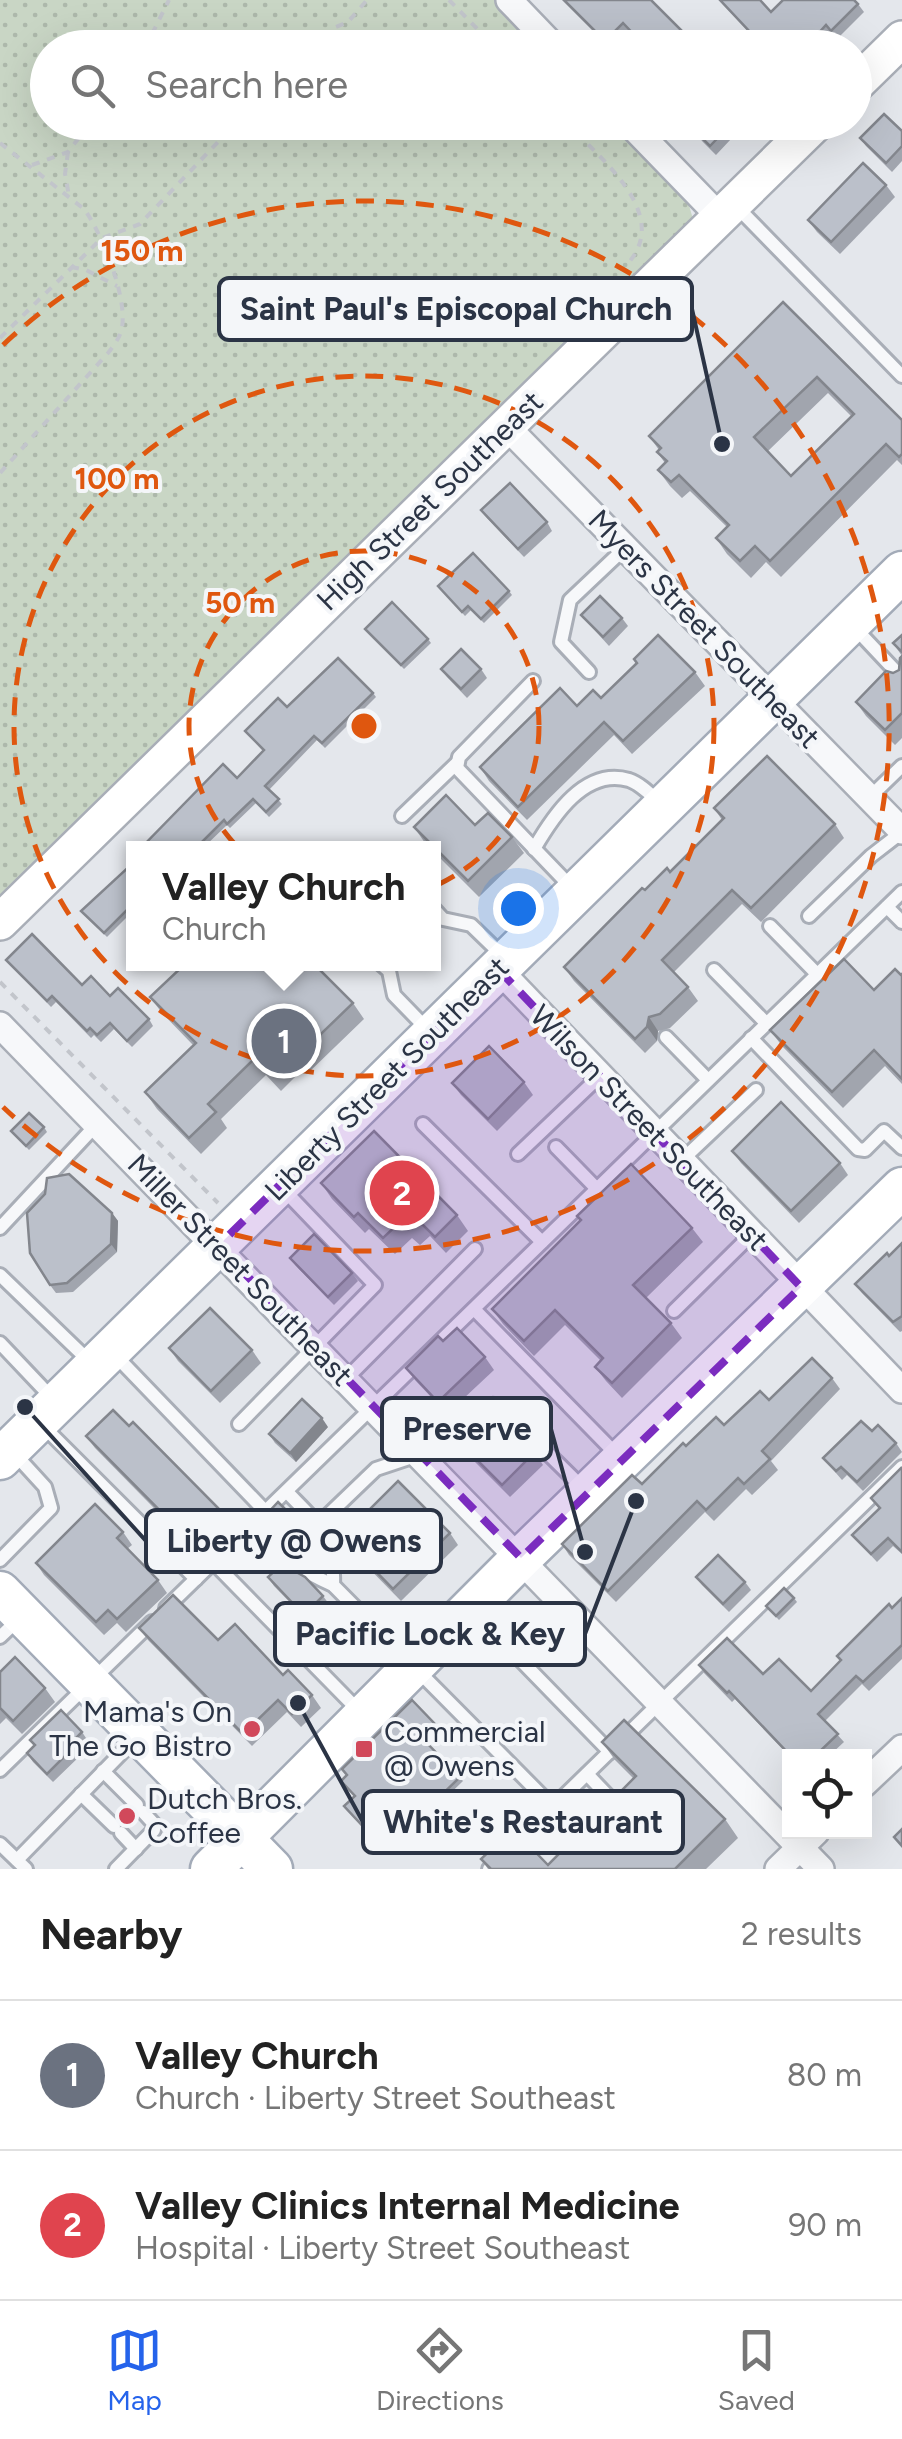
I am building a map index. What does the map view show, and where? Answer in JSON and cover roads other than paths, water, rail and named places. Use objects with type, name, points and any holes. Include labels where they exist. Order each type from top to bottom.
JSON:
[{"type":"main road","name":"Liberty Street Southeast","points":[[5,1454],[902,572]]},
{"type":"main road","points":[[211,1869],[521,1558],[902,1188]]},
{"type":"main road","points":[[8,1615],[90,1683],[272,1869]]},
{"type":"street","points":[[509,0],[538,30]]},
{"type":"street","points":[[872,71],[899,48]]},
{"type":"street","points":[[648,140],[728,211]]},
{"type":"street","name":"High Street Southeast","points":[[0,922],[799,140]]},
{"type":"street","name":"Myers Street Southeast","points":[[506,426],[902,832]]},
{"type":"street","name":"Wilson Street Southeast","points":[[502,965],[600,1076],[902,1390]]},
{"type":"street","name":"Miller Street Southeast","points":[[0,1025],[660,1702],[808,1840],[821,1869]]},
{"type":"street","points":[[872,1776],[902,1748]]},
{"type":"street","points":[[778,1869],[808,1840]]},
{"type":"lane","points":[[728,211],[902,376]]},
{"type":"lane","points":[[590,672],[561,642],[570,600],[625,548]]},
{"type":"lane","points":[[850,622],[902,678]]},
{"type":"lane","points":[[402,816],[533,681]]},
{"type":"lane","points":[[457,763],[576,892]]},
{"type":"lane","points":[[869,798],[902,766]]},
{"type":"lane","points":[[534,850],[550,822],[589,784],[606,776],[633,781],[663,806]]},
{"type":"lane","points":[[808,916],[902,832]]},
{"type":"lane","points":[[0,1770],[902,892]]},
{"type":"lane","points":[[887,906],[902,922]]},
{"type":"lane","points":[[441,916],[470,924],[502,965]]},
{"type":"lane","points":[[770,926],[817,974]]},
{"type":"lane","points":[[714,970],[766,1024]]},
{"type":"lane","points":[[389,971],[394,995],[432,1034]]},
{"type":"lane","points":[[666,1037],[708,1080]]},
{"type":"lane","points":[[751,1038],[858,1149],[866,1150],[884,1131],[902,1148]]},
{"type":"lane","points":[[518,1154],[600,1076]]},
{"type":"lane","points":[[680,1161],[756,1090]]},
{"type":"lane","points":[[0,1228],[97,1124]]},
{"type":"lane","points":[[423,1124],[542,1242]]},
{"type":"lane","points":[[556,1148],[597,1188]]},
{"type":"lane","points":[[239,1424],[375,1285],[280,1186]]},
{"type":"lane","points":[[674,1311],[751,1235]]},
{"type":"lane","points":[[346,1379],[474,1249]]},
{"type":"lane","points":[[0,1275],[102,1359],[266,1512]]},
{"type":"lane","points":[[474,1309],[622,1460]]},
{"type":"lane","points":[[0,1342],[48,1412],[196,1579]]},
{"type":"lane","points":[[326,1517],[376,1469],[425,1460],[493,1405],[507,1413],[588,1493]]},
{"type":"lane","points":[[0,1560],[51,1508],[45,1487],[5,1454]]},
{"type":"lane","points":[[489,1869],[902,1467]]},
{"type":"lane","points":[[287,1492],[320,1526],[328,1542],[334,1560],[333,1585]]},
{"type":"lane","points":[[250,1527],[280,1556],[333,1585],[554,1806]]},
{"type":"lane","points":[[214,1562],[364,1716]]},
{"type":"lane","points":[[471,1609],[610,1752]]},
{"type":"lane","points":[[0,1844],[21,1864],[81,1794],[140,1734]]},
{"type":"lane","points":[[103,1772],[154,1824],[154,1830],[116,1869]]},
{"type":"lane","points":[[536,1824],[559,1845],[606,1795],[587,1774]]},
{"type":"lane","points":[[81,1794],[136,1850]]},
{"type":"place","name":"Saint Paul's Episcopal Church","points":[[722,444]]},
{"type":"place","name":"Valley Church","points":[[284,1041]]},
{"type":"place","name":"Valley Clinics Internal Medicine","points":[[402,1193]]},
{"type":"place","name":"Liberty @ Owens","points":[[25,1407]]},
{"type":"place","name":"Pacific Lock & Key","points":[[636,1501]]},
{"type":"place","name":"Preserve","points":[[585,1552]]},
{"type":"place","name":"White's Restaurant","points":[[298,1703]]},
{"type":"place","name":"Mama's On The Go Bistro","points":[[252,1729]]},
{"type":"place","name":"Commercial @ Owens","points":[[364,1749]]},
{"type":"place","name":"Dutch Bros. Coffee","points":[[127,1816]]}]
